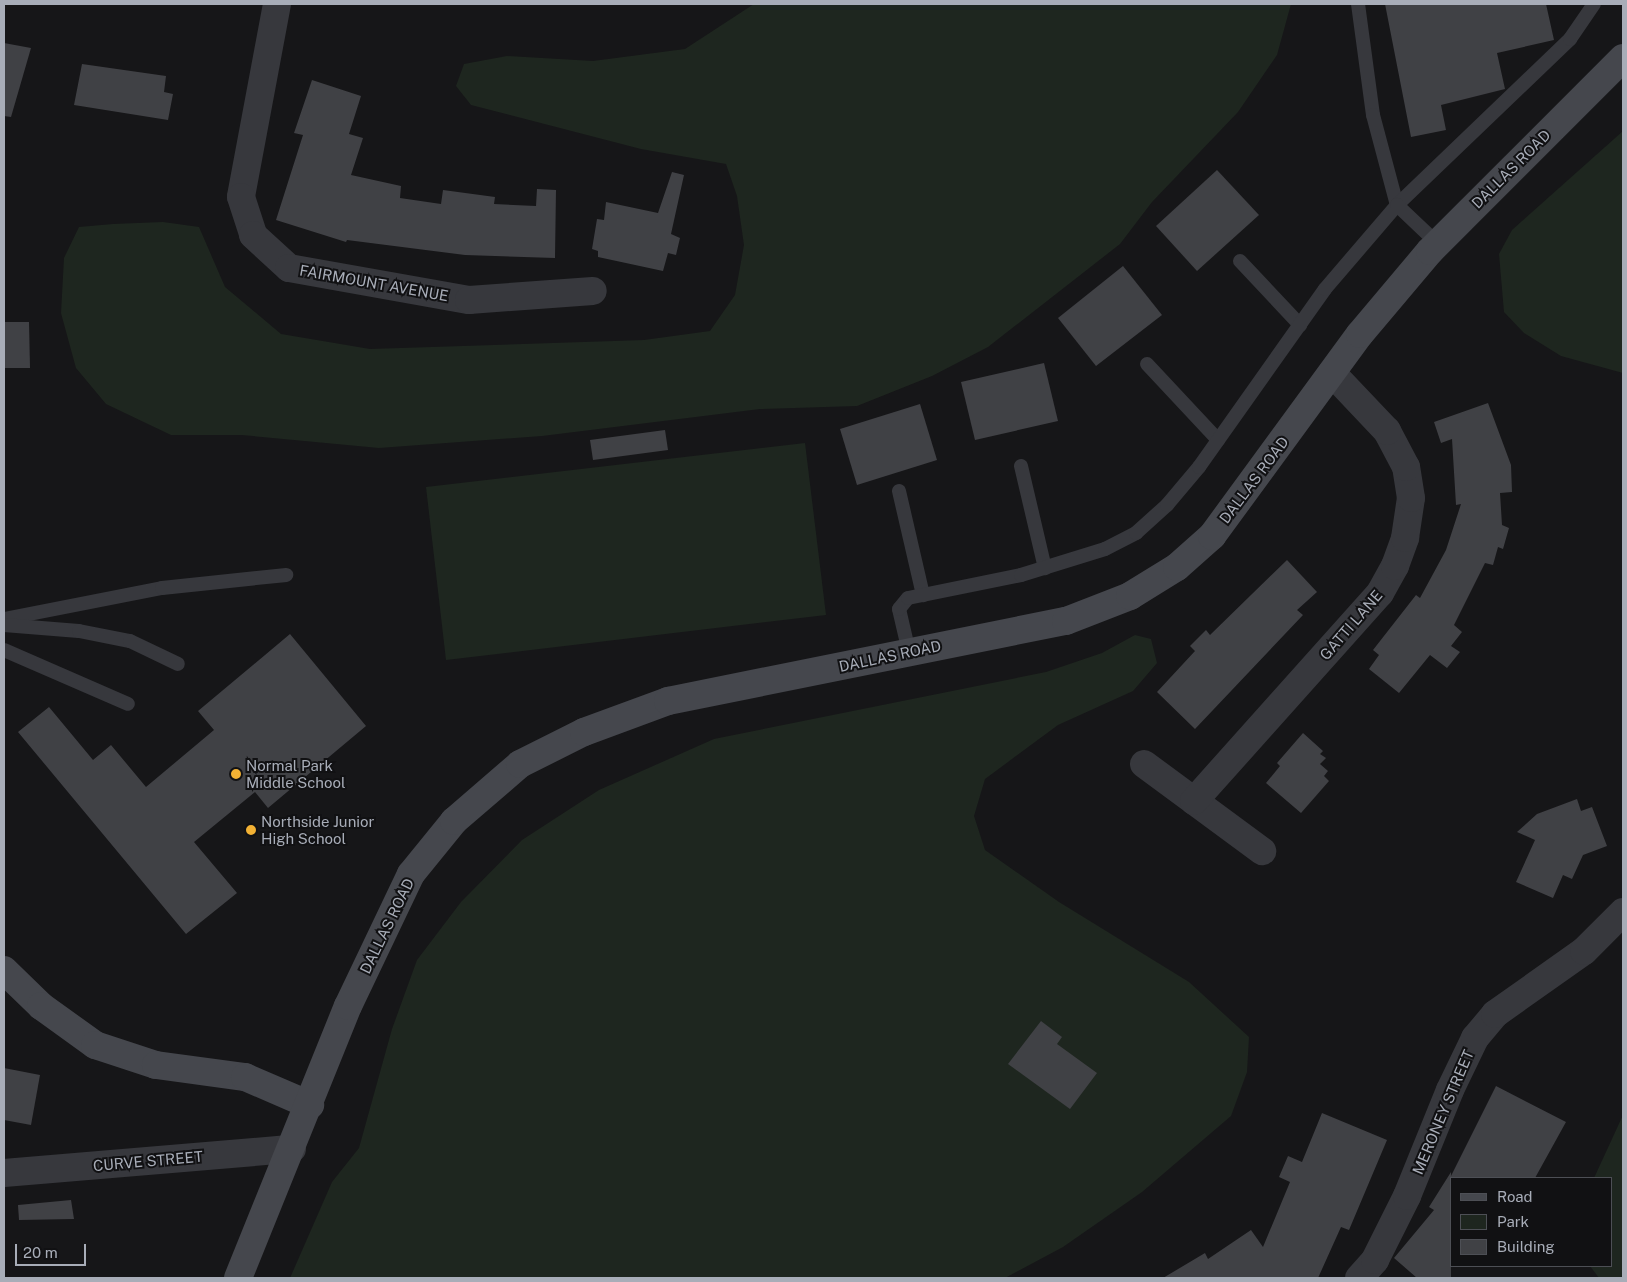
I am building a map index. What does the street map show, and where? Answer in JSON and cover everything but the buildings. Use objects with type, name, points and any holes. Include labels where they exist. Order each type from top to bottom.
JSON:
[{"type":"street","name":"FAIRMOUNT AVENUE","points":[[277,4],[241,197],[254,235],[289,268],[470,300],[593,291]]},
{"type":"street","name":"DALLAS ROAD","points":[[238,1278],[310,1105],[348,1006],[411,874],[454,821],[520,764],[584,732],[668,701],[1066,621],[1130,596],[1177,568],[1212,536],[1360,334],[1438,243],[1623,58]]},
{"type":"street","name":"GATTI LANE","points":[[1194,801],[1380,593],[1395,566],[1405,538],[1411,498],[1406,467],[1386,431],[1332,373]]},
{"type":"street","points":[[1144,764],[1262,851]]},
{"type":"street","name":"MERONEY STREET","points":[[1359,1278],[1375,1260],[1407,1196],[1450,1090],[1475,1038],[1495,1014],[1584,951],[1623,912]]},
{"type":"street","points":[[4,970],[41,1006],[95,1045],[156,1065],[245,1077],[310,1105]]},
{"type":"street","name":"CURVE STREET","points":[[4,1173],[292,1149]]},
{"type":"lane","points":[[1358,4],[1373,115],[1397,205],[1438,243]]},
{"type":"lane","points":[[910,652],[899,609],[908,598],[1044,568],[1105,549],[1136,533],[1167,505],[1218,440],[1326,289],[1397,205],[1570,39],[1594,4]]},
{"type":"lane","points":[[1240,261],[1300,325]]},
{"type":"lane","points":[[1147,364],[1218,440]]},
{"type":"lane","points":[[1021,466],[1044,568]]},
{"type":"lane","points":[[899,491],[923,595]]},
{"type":"lane","points":[[4,619],[44,614],[162,588],[286,575]]},
{"type":"lane","points":[[4,625],[79,631],[130,641],[178,664]]},
{"type":"lane","points":[[4,650],[128,704]]},
{"type":"green space","points":[[754,4],[1291,4],[1277,55],[1238,112],[1152,202],[1120,244],[988,347],[932,376],[857,406],[760,409],[542,436],[379,448],[242,435],[171,435],[106,404],[76,368],[61,313],[64,258],[79,227],[113,224],[163,222],[199,227],[225,287],[281,334],[370,349],[644,340],[710,331],[735,295],[744,245],[737,196],[726,164],[641,149],[471,105],[456,86],[464,64],[507,56],[593,61],[685,49]]},
{"type":"green space","points":[[1623,131],[1623,373],[1561,356],[1524,333],[1504,312],[1499,254],[1512,230]]},
{"type":"green space","points":[[805,443],[826,615],[446,660],[426,487]]},
{"type":"green space","points":[[1135,635],[1151,639],[1157,663],[1133,691],[1058,725],[985,779],[974,816],[985,850],[1059,902],[1189,982],[1249,1037],[1247,1072],[1231,1116],[1142,1192],[1063,1247],[1005,1278],[290,1278],[332,1182],[359,1148],[392,1029],[417,960],[461,902],[522,840],[599,790],[714,739],[1046,672],[1102,653]]},
{"type":"green space","points":[[1623,1115],[1623,1278],[1599,1278],[1591,1267],[1612,1267],[1612,1177],[1594,1177]]},
{"type":"place","name":"Normal Park Middle School","points":[[236,774]]},
{"type":"place","name":"Northside Junior High School","points":[[251,830]]}]
